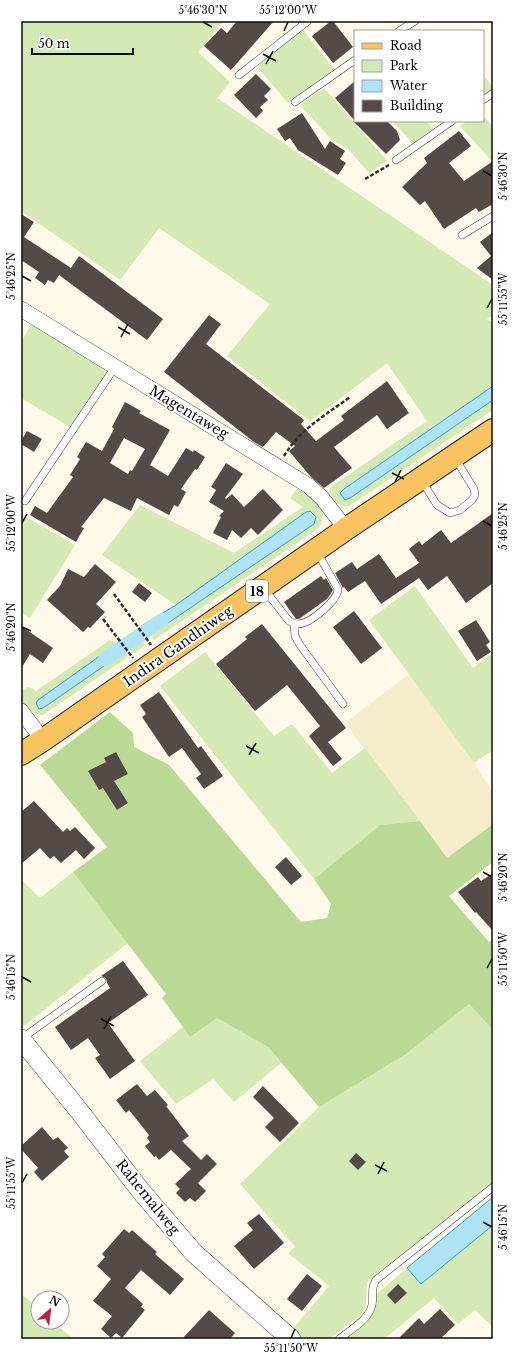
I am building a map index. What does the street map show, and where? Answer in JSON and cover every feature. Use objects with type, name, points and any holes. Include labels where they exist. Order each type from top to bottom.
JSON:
[{"type":"main road","name":"Indira Gandhiweg","points":[[21,754],[143,671],[346,529],[493,430]]},
{"type":"street","name":"Magentaweg","points":[[21,309],[309,486],[322,498],[346,529]]},
{"type":"street","points":[[21,711],[43,740]]},
{"type":"street","name":"Rahemalweg","points":[[21,1039],[140,1190],[194,1253],[291,1339]]},
{"type":"lane","points":[[238,75],[308,21]]},
{"type":"lane","points":[[401,30],[415,21]]},
{"type":"lane","points":[[295,102],[354,61]]},
{"type":"lane","points":[[484,99],[493,93]]},
{"type":"lane","points":[[396,160],[451,122]]},
{"type":"lane","points":[[462,235],[493,216]]},
{"type":"lane","points":[[25,501],[115,367]]},
{"type":"lane","points":[[421,478],[438,505],[450,512],[460,510],[472,500],[474,488],[454,456]]},
{"type":"lane","points":[[262,587],[289,621],[300,625],[307,622],[322,611],[337,596],[338,593],[338,588],[316,550]]},
{"type":"lane","points":[[294,624],[295,636],[300,645],[343,704]]},
{"type":"lane","points":[[21,1039],[102,981]]},
{"type":"lane","points":[[339,1339],[369,1313],[372,1304],[372,1286],[376,1280],[493,1187]]},
{"type":"path","points":[[365,179],[396,160]]},
{"type":"path","points":[[277,466],[290,445],[302,432],[350,397]]},
{"type":"path","points":[[114,594],[161,658]]},
{"type":"path","points":[[103,619],[143,671]]},
{"type":"shaded area","points":[[409,674],[474,763],[493,793],[493,824],[447,858],[345,723]]},
{"type":"green space","points":[[21,21],[224,21],[198,52],[230,82],[217,98],[493,285],[493,315],[487,319],[493,323],[493,386],[344,489],[341,493],[350,498],[493,400],[493,410],[349,506],[336,502],[329,490],[332,486],[427,421],[387,363],[310,421],[227,356],[270,304],[159,228],[120,280],[21,211]]},
{"type":"green space","points":[[303,30],[334,69],[288,103],[258,68],[267,55]]},
{"type":"green space","points":[[484,76],[493,86],[493,88],[484,94]]},
{"type":"green space","points":[[324,88],[387,161],[369,173],[349,150],[331,139],[300,105]]},
{"type":"green space","points":[[484,116],[493,127],[493,158],[491,160],[460,126],[466,122],[484,122]]},
{"type":"green space","points":[[393,122],[427,122],[433,129],[413,143]]},
{"type":"green space","points":[[32,323],[103,367],[104,377],[102,381],[70,427],[21,398],[21,342]]},
{"type":"green space","points":[[298,487],[314,499],[322,509],[322,521],[319,528],[154,640],[150,634],[168,623],[244,558],[176,605],[102,555],[140,505],[234,553],[303,507],[290,498]]},
{"type":"green space","points":[[21,514],[75,545],[30,618],[21,612]]},
{"type":"green space","points":[[415,586],[473,668],[493,652],[493,750],[474,763],[369,620]]},
{"type":"green space","points":[[110,640],[118,645],[114,646],[43,708],[123,653],[126,653],[128,657],[43,715],[37,715],[21,703],[21,691],[27,687],[36,691]]},
{"type":"green space","points":[[142,640],[146,644],[135,653],[132,652],[129,647],[132,648]]},
{"type":"green space","points":[[205,652],[274,736],[292,724],[332,773],[365,748],[420,821],[380,825],[314,879],[160,686]]},
{"type":"green space","points":[[110,712],[133,733],[134,747],[169,765],[301,922],[327,918],[331,904],[314,879],[380,825],[420,821],[447,858],[493,824],[493,862],[449,896],[489,942],[493,940],[493,1030],[469,1004],[406,1054],[319,1107],[268,1047],[217,1018],[190,1037],[162,998],[166,994],[73,872],[107,847],[40,765]]},
{"type":"green space","points":[[73,872],[128,943],[24,1026],[21,1022],[21,879],[40,898]]},
{"type":"green space","points":[[469,1004],[493,1030],[493,1181],[367,1282],[366,1305],[361,1315],[329,1339],[304,1339],[293,1329],[329,1286],[288,1253],[295,1247],[240,1184],[319,1107],[406,1054]]},
{"type":"green space","points":[[217,1018],[268,1047],[281,1063],[234,1102],[213,1079],[176,1104],[140,1061],[183,1027],[190,1036]]},
{"type":"green space","points":[[493,1225],[493,1327],[475,1310],[458,1324],[434,1298],[384,1339],[344,1339],[364,1324],[372,1314],[377,1294],[407,1268],[421,1284]]},
{"type":"green space","points":[[21,1294],[30,1301],[30,1330],[63,1330],[74,1339],[21,1339]]},
{"type":"water","points":[[493,386],[493,400],[345,500],[340,493],[344,489]]},
{"type":"water","points":[[310,511],[316,517],[314,524],[150,634],[143,625],[176,605],[306,512]]},
{"type":"water","points":[[136,630],[142,640],[132,648],[129,647],[124,640]]},
{"type":"water","points":[[118,645],[123,653],[43,708],[39,709],[36,703],[38,700],[114,646]]},
{"type":"water","points":[[493,1197],[493,1225],[421,1284],[407,1268]]},
{"type":"building","points":[[237,21],[274,21],[231,70],[204,46],[221,28],[227,33]]},
{"type":"building","points":[[333,21],[353,47],[333,63],[312,36]]},
{"type":"building","points":[[256,74],[271,89],[264,96],[268,100],[260,107],[263,111],[256,118],[234,95]]},
{"type":"building","points":[[354,82],[354,120],[335,98]]},
{"type":"building","points":[[302,113],[325,149],[330,141],[345,151],[340,159],[346,163],[338,175],[298,150],[290,138],[285,141],[277,129]]},
{"type":"building","points":[[354,122],[388,122],[397,131],[400,140],[386,154]]},
{"type":"building","points":[[459,131],[471,146],[449,163],[464,181],[493,161],[493,204],[479,212],[476,208],[444,229],[425,201],[420,205],[402,187],[427,163],[424,158]]},
{"type":"building","points":[[21,214],[34,222],[24,237],[71,268],[79,256],[163,319],[147,340],[59,275],[54,283],[48,280],[45,285],[35,278],[39,272],[21,260]]},
{"type":"building","points":[[493,232],[493,280],[477,268],[491,256],[480,242]]},
{"type":"building","points":[[209,315],[221,324],[206,344],[304,420],[301,424],[316,441],[344,420],[341,416],[387,381],[409,413],[387,429],[377,415],[334,447],[352,468],[324,488],[311,477],[289,451],[295,446],[276,432],[263,447],[254,442],[164,372]]},
{"type":"building","points":[[125,402],[141,411],[139,413],[170,430],[150,465],[168,476],[186,448],[193,452],[194,450],[205,457],[197,470],[195,469],[181,489],[186,492],[178,507],[174,505],[169,515],[137,498],[131,511],[104,498],[81,527],[84,528],[76,542],[30,515],[35,506],[47,513],[73,477],[70,475],[80,459],[77,457],[86,442],[102,451],[114,429],[112,427]],"holes":[[[124,438],[145,449],[132,471],[130,470],[128,474],[110,463]]]},
{"type":"building","points":[[27,431],[42,439],[34,452],[21,444],[21,441]]},
{"type":"building","points":[[226,463],[243,474],[225,498],[226,499],[232,494],[244,507],[263,489],[283,510],[258,535],[251,528],[241,538],[232,530],[227,540],[213,533],[221,517],[219,516],[224,511],[209,502],[216,490],[211,487]]},
{"type":"building","points":[[493,513],[493,583],[466,603],[447,576],[428,590],[419,578],[381,604],[365,581],[348,592],[344,587],[343,588],[335,573],[352,562],[357,569],[379,554],[396,578],[419,563],[409,549],[419,541],[422,545],[441,530],[451,543]]},
{"type":"building","points":[[95,564],[116,582],[96,604],[105,612],[90,628],[88,627],[83,632],[47,600],[60,586],[68,569],[84,577]]},
{"type":"building","points":[[321,576],[324,580],[326,578],[333,590],[332,592],[327,599],[299,619],[296,619],[284,602]]},
{"type":"building","points":[[139,583],[152,593],[145,602],[132,592]]},
{"type":"building","points":[[354,611],[382,648],[361,664],[333,627]]},
{"type":"building","points":[[476,620],[490,642],[486,645],[491,652],[477,661],[458,631]]},
{"type":"building","points":[[262,624],[346,728],[328,742],[342,759],[333,766],[309,736],[320,726],[287,685],[255,711],[216,664],[247,639],[245,637]]},
{"type":"building","points":[[21,626],[53,648],[43,663],[30,654],[21,669]]},
{"type":"building","points":[[159,692],[198,748],[201,746],[223,776],[204,789],[196,778],[201,774],[182,748],[169,757],[142,717],[146,714],[140,705]]},
{"type":"building","points":[[116,752],[128,774],[114,781],[128,803],[117,810],[103,788],[99,790],[88,771],[106,762],[104,758]]},
{"type":"building","points":[[34,801],[63,832],[67,828],[70,831],[75,827],[95,848],[84,859],[76,850],[61,863],[54,856],[50,859],[40,848],[21,864],[21,812]]},
{"type":"building","points":[[286,857],[302,876],[291,885],[275,867]]},
{"type":"building","points":[[493,873],[493,931],[476,912],[475,913],[458,892],[478,877],[481,881]]},
{"type":"building","points":[[123,961],[148,995],[108,1023],[135,1061],[110,1079],[95,1058],[100,1055],[88,1038],[71,1050],[55,1027],[110,988],[106,978],[101,976]]},
{"type":"building","points":[[137,1084],[147,1096],[155,1090],[168,1105],[166,1106],[189,1136],[182,1141],[201,1160],[207,1154],[217,1164],[198,1183],[206,1191],[195,1202],[190,1198],[185,1202],[176,1193],[180,1189],[175,1184],[191,1169],[171,1150],[159,1160],[156,1156],[154,1157],[145,1146],[150,1142],[147,1138],[149,1135],[129,1110],[126,1113],[116,1100]]},
{"type":"building","points":[[263,1086],[299,1123],[280,1142],[265,1127],[274,1118],[253,1097]]},
{"type":"building","points":[[42,1127],[53,1140],[58,1137],[68,1148],[64,1151],[69,1157],[42,1181],[34,1172],[38,1168],[21,1149],[21,1146]]},
{"type":"building","points":[[356,1153],[366,1162],[358,1170],[349,1161]]},
{"type":"building","points":[[259,1214],[284,1243],[254,1269],[234,1246],[253,1230],[247,1223]]},
{"type":"building","points":[[124,1229],[129,1233],[132,1230],[157,1252],[155,1254],[184,1279],[170,1295],[141,1270],[125,1288],[143,1304],[141,1307],[145,1310],[122,1338],[116,1333],[111,1338],[101,1329],[112,1316],[93,1301],[111,1279],[97,1266],[105,1257],[102,1254]]},
{"type":"building","points":[[307,1274],[322,1286],[302,1311],[287,1299]]},
{"type":"building","points":[[398,1284],[407,1293],[395,1304],[387,1295]]},
{"type":"building","points":[[440,1309],[455,1325],[440,1339],[398,1339],[419,1318],[424,1324]]},
{"type":"building","points":[[209,1310],[235,1333],[230,1339],[182,1339]]},
{"type":"waterway","points":[[105,659],[162,620]]}]
